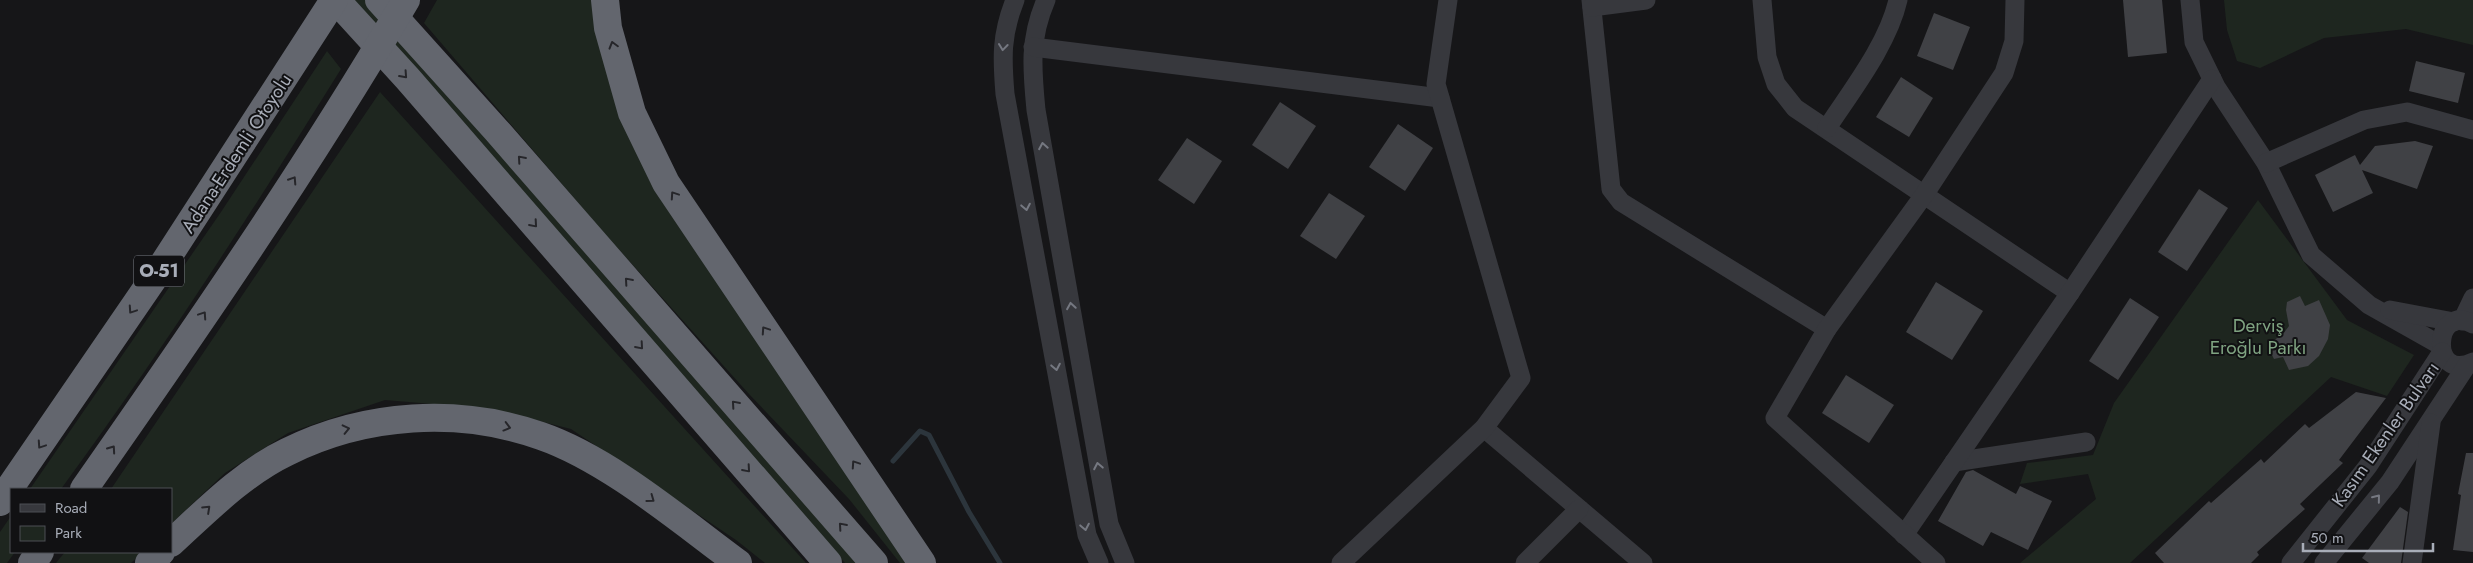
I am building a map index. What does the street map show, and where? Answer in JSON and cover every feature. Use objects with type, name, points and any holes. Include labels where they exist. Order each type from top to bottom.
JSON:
[{"type":"highway","name":"Adana-Erdemli Otoyolu","points":[[0,502],[162,266],[335,0]]},
{"type":"highway","points":[[335,0],[408,79],[828,563]]},
{"type":"highway","points":[[379,0],[504,139],[874,563]]},
{"type":"highway","points":[[85,488],[210,305],[357,83],[406,0]]},
{"type":"highway","points":[[605,0],[608,28],[632,113],[666,183],[922,563]]},
{"type":"highway","points":[[172,541],[227,491],[286,452],[334,432],[350,428],[383,421],[436,417],[493,423],[542,436],[582,455],[643,493],[738,563]]},
{"type":"highway","points":[[149,563],[160,553]]},
{"type":"street","points":[[1015,0],[1009,14],[1002,51],[1005,94],[1087,535],[1099,563]]},
{"type":"street","points":[[1046,0],[1033,38],[1032,68],[1036,110],[1109,524],[1125,563]]},
{"type":"street","points":[[1340,563],[1484,428],[1521,378],[1436,84],[1448,0]]},
{"type":"street","points":[[1646,0],[1592,4],[1611,189],[1621,202],[1827,330]]},
{"type":"street","points":[[1762,0],[1767,57],[1776,84],[1795,108],[2070,293]]},
{"type":"street","points":[[1827,128],[1866,69],[1895,15],[1898,0]]},
{"type":"street","points":[[1936,563],[1775,418],[1827,330],[1924,195],[2004,73],[2014,41],[2014,0]]},
{"type":"street","points":[[2190,0],[2194,42],[2212,79],[2266,162],[2311,255],[2369,305],[2441,348]]},
{"type":"street","points":[[1033,47],[1440,98]]},
{"type":"street","points":[[1904,535],[2070,293],[2212,79]]},
{"type":"street","points":[[2266,162],[2364,120],[2407,112],[2473,130]]},
{"type":"street","name":"Kasım Ekenler Bulvarı","points":[[2291,563],[2368,466],[2441,348],[2443,331],[2463,322],[2473,298]]},
{"type":"street","points":[[2369,305],[2463,322]]},
{"type":"street","name":"Kasım Ekenler Bulvarı","points":[[2441,348],[2452,363],[2470,363]]},
{"type":"street","name":"Kasım Ekenler Bulvarı","points":[[2324,563],[2390,482],[2470,363]]},
{"type":"street","points":[[2412,563],[2431,419]]},
{"type":"street","points":[[1484,428],[1643,563]]},
{"type":"street","points":[[1954,462],[2086,442]]},
{"type":"street","points":[[1525,563],[1579,509]]},
{"type":"green space","points":[[351,0],[367,0],[860,563],[845,563]]},
{"type":"green space","points":[[437,0],[593,0],[619,114],[908,563],[900,563],[849,499],[749,394],[604,233],[424,23]]},
{"type":"green space","points":[[2224,0],[2473,0],[2473,45],[2406,29],[2324,38],[2260,68],[2237,61],[2227,30]]},
{"type":"green space","points":[[327,51],[341,69],[240,229],[170,334],[62,488],[31,488],[221,212]]},
{"type":"green space","points":[[380,92],[806,563],[765,563],[736,540],[571,429],[491,409],[385,400],[288,433],[225,473],[172,523],[172,488],[112,488]]},
{"type":"green space","name":"Derviş Eroğlu Parkı","points":[[2258,200],[2347,320],[2414,355],[2387,396],[2331,377],[2130,563],[2020,563],[2096,499],[2088,474],[2020,484],[2027,463],[2093,455],[2114,403]]},
{"type":"green space","points":[[10,517],[10,553],[14,553],[7,563],[0,563],[0,532]]},
{"type":"green space","points":[[64,553],[142,553],[131,563],[56,563]]},
{"type":"building","points":[[2123,0],[2162,0],[2167,53],[2128,57]]},
{"type":"building","points":[[1934,13],[1970,27],[1953,70],[1917,56]]},
{"type":"building","points":[[2416,61],[2465,73],[2458,103],[2409,91]]},
{"type":"building","points":[[1901,77],[1933,98],[1909,137],[1876,117]]},
{"type":"building","points":[[1280,102],[1316,126],[1288,169],[1252,145]]},
{"type":"building","points":[[1398,124],[1433,148],[1405,191],[1369,167]]},
{"type":"building","points":[[1187,138],[1222,161],[1194,204],[1158,180]]},
{"type":"building","points":[[2415,141],[2433,146],[2417,189],[2362,170],[2373,193],[2333,212],[2315,175],[2355,155],[2360,165],[2375,146]]},
{"type":"building","points":[[2199,189],[2228,208],[2187,271],[2158,252]]},
{"type":"building","points":[[1329,193],[1365,216],[1336,259],[1300,236]]},
{"type":"building","points":[[1936,282],[1983,311],[1952,360],[1906,332]]},
{"type":"building","points":[[2300,296],[2305,306],[2319,300],[2330,325],[2328,339],[2319,356],[2308,366],[2289,370],[2283,357],[2274,359],[2267,345],[2283,334],[2289,326],[2286,310],[2287,302]]},
{"type":"building","points":[[2130,298],[2159,317],[2118,380],[2089,361]]},
{"type":"building","points":[[1846,375],[1894,405],[1869,443],[1822,413]]},
{"type":"building","points":[[2356,392],[2386,398],[2339,460],[2343,463],[2300,504],[2305,509],[2257,552],[2259,555],[2251,563],[2164,563],[2155,553],[2209,501],[2211,503],[2261,459],[2264,463],[2305,424],[2309,428]]},
{"type":"building","points":[[2466,453],[2473,453],[2473,552],[2453,550],[2461,495],[2458,494]]},
{"type":"building","points":[[1973,470],[2016,494],[2020,486],[2052,501],[2028,550],[1991,532],[1983,546],[1938,521],[1966,472]]},
{"type":"building","points":[[2400,507],[2408,512],[2401,563],[2369,563],[2362,558]]},
{"type":"waterway","points":[[893,461],[920,431],[929,435],[969,512],[1000,563]]}]
